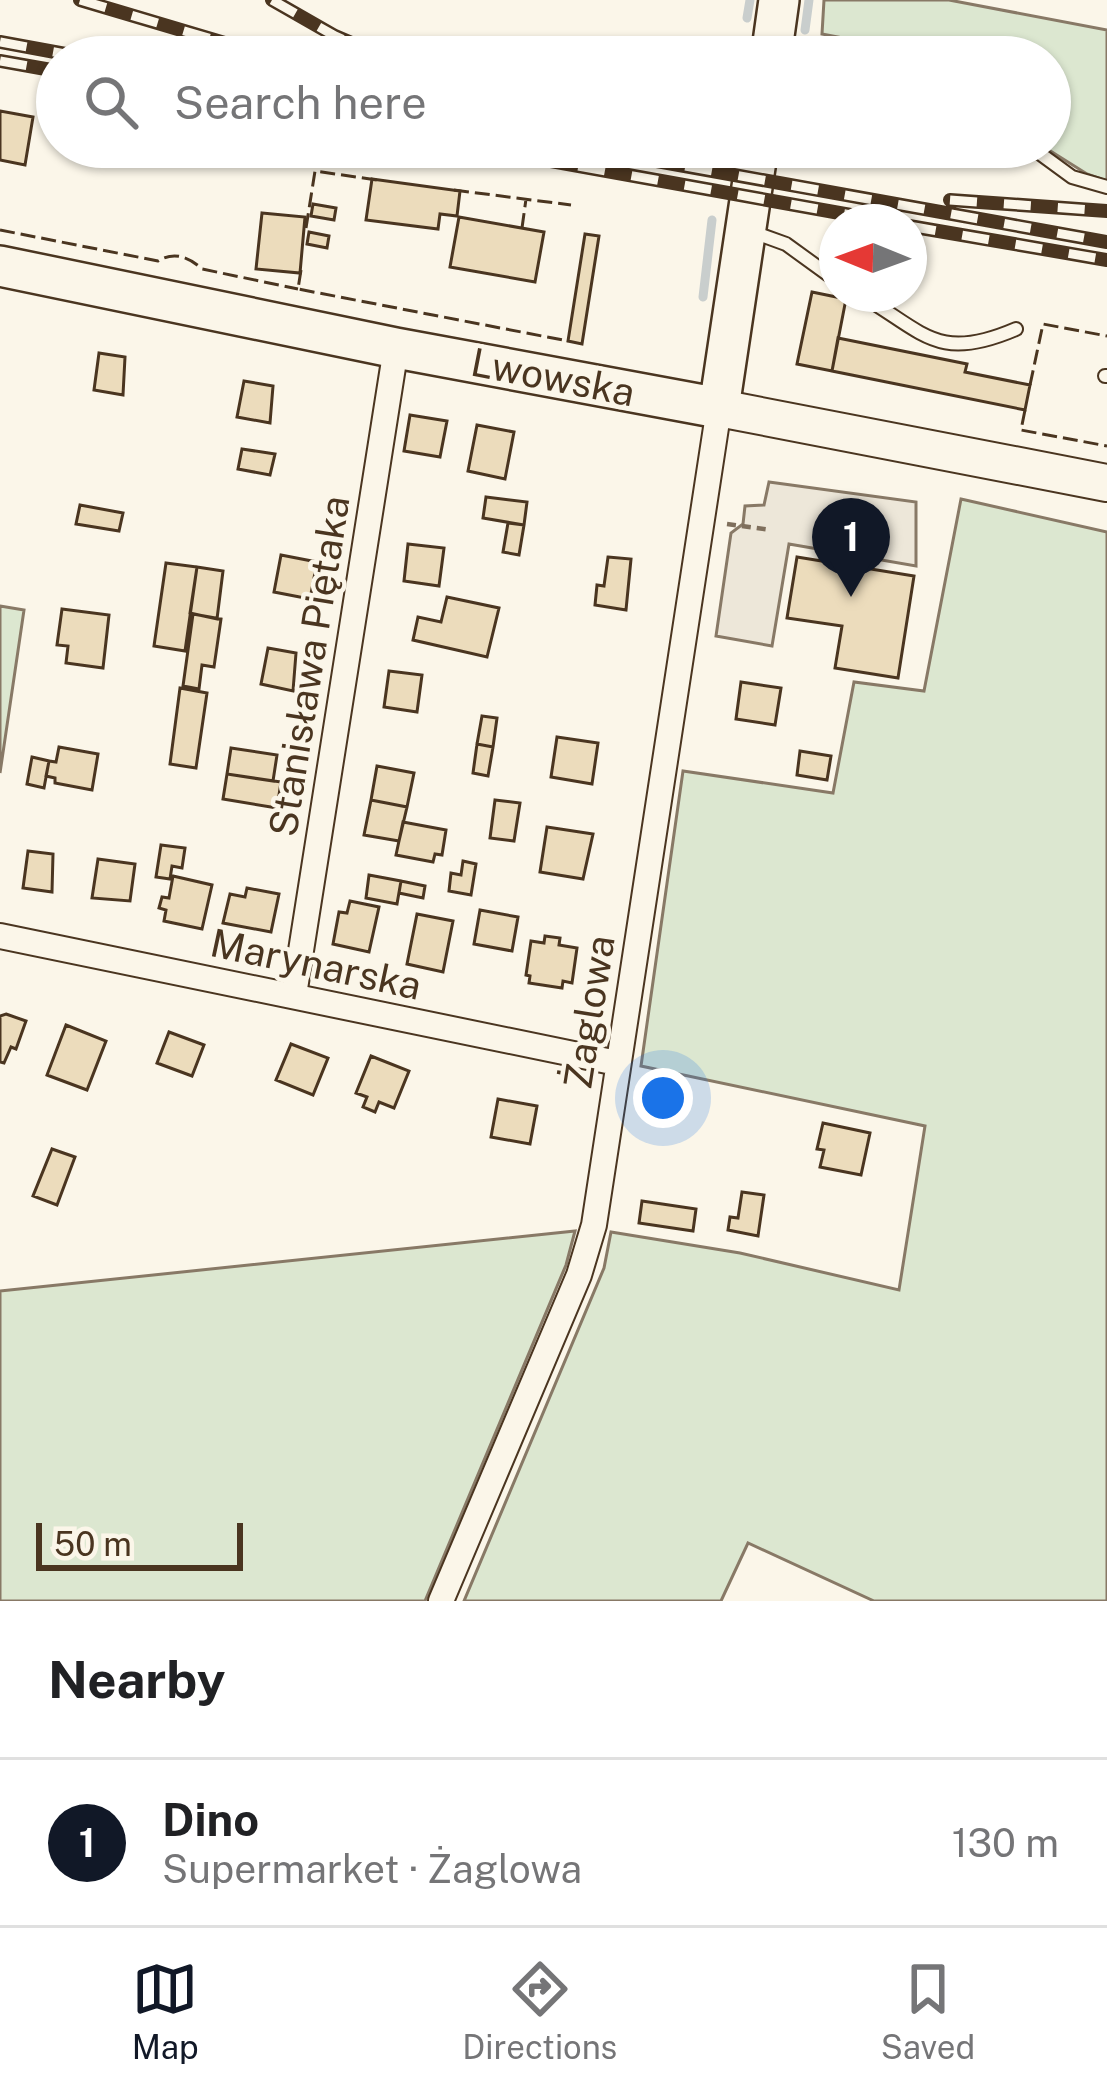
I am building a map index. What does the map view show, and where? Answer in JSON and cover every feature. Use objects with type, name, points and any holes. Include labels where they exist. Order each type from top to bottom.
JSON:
[{"type":"main road","points":[[774,36],[779,0]]},
{"type":"main road","points":[[719,408],[755,168]]},
{"type":"main road","name":"Lwowska","points":[[0,266],[396,348],[1107,483]]},
{"type":"street","name":"Stanisława Piętaka","points":[[294,995],[396,348]]},
{"type":"street","name":"Żaglowa","points":[[441,1601],[579,1275],[594,1225],[719,408]]},
{"type":"street","name":"Marynarska","points":[[0,936],[617,1063]]},
{"type":"lane","points":[[1060,168],[1072,177],[1107,187]]},
{"type":"lane","points":[[746,231],[770,235],[819,269]]},
{"type":"lane","points":[[886,312],[938,341],[967,347],[1016,329]]},
{"type":"path","points":[[722,523],[771,530]]},
{"type":"green space","points":[[824,0],[949,0],[1107,30],[1107,181],[1071,164],[1071,36],[822,34]]},
{"type":"green space","points":[[961,499],[1107,532],[1107,1601],[874,1601],[748,1543],[721,1601],[464,1601],[604,1268],[611,1232],[740,1253],[899,1290],[925,1126],[641,1066],[683,771],[833,793],[854,682],[924,691]]},
{"type":"green space","points":[[0,606],[24,610],[0,773]]},
{"type":"green space","points":[[575,1231],[566,1265],[425,1601],[0,1601],[0,1291]]},
{"type":"shaded area","points":[[769,482],[916,502],[916,566],[789,544],[772,646],[716,636],[731,533],[743,524],[745,506],[764,505]]},
{"type":"building","points":[[0,111],[33,117],[25,165],[0,160]]},
{"type":"building","points":[[372,179],[460,191],[457,216],[440,214],[438,229],[366,220]]},
{"type":"building","points":[[313,204],[336,208],[334,220],[311,216]]},
{"type":"building","points":[[262,213],[305,217],[300,273],[256,269]]},
{"type":"building","points":[[459,217],[544,232],[535,282],[450,267]]},
{"type":"building","points":[[309,232],[329,236],[327,248],[307,244]]},
{"type":"building","points":[[585,234],[599,236],[582,344],[568,341]]},
{"type":"building","points":[[812,292],[819,293],[819,312],[843,312],[832,371],[797,364]]},
{"type":"building","points":[[838,338],[967,364],[965,372],[1030,385],[1025,410],[832,371]]},
{"type":"building","points":[[99,353],[125,357],[123,395],[94,390]]},
{"type":"building","points":[[244,381],[273,386],[270,423],[237,417]]},
{"type":"building","points":[[410,415],[447,421],[440,457],[404,451]]},
{"type":"building","points":[[477,425],[514,432],[505,479],[468,471]]},
{"type":"building","points":[[242,449],[275,454],[270,475],[238,469]]},
{"type":"building","points":[[486,497],[527,502],[524,525],[483,518]]},
{"type":"building","points":[[80,505],[123,513],[119,531],[76,524]]},
{"type":"building","points":[[508,523],[524,525],[519,555],[503,552]]},
{"type":"building","points":[[408,544],[444,548],[439,586],[404,581]]},
{"type":"building","points":[[281,555],[317,562],[310,599],[274,592]]},
{"type":"building","points":[[608,557],[631,559],[626,610],[595,605],[597,585],[604,586]]},
{"type":"building","points":[[797,557],[914,576],[898,678],[835,668],[842,626],[787,618]]},
{"type":"building","points":[[166,563],[197,567],[185,651],[154,646]]},
{"type":"building","points":[[197,567],[223,571],[217,619],[190,613]]},
{"type":"building","points":[[447,597],[499,608],[487,657],[413,640],[418,617],[441,622]]},
{"type":"building","points":[[62,609],[109,615],[103,668],[66,663],[68,646],[57,645]]},
{"type":"building","points":[[193,614],[221,619],[214,667],[202,665],[199,689],[183,686]]},
{"type":"building","points":[[268,648],[296,653],[293,691],[261,684]]},
{"type":"building","points":[[389,671],[422,675],[417,712],[384,707]]},
{"type":"building","points":[[741,682],[781,688],[775,725],[736,719]]},
{"type":"building","points":[[180,688],[207,693],[196,768],[170,764]]},
{"type":"building","points":[[482,716],[497,718],[493,747],[477,744]]},
{"type":"building","points":[[557,737],[598,743],[592,784],[551,777]]},
{"type":"building","points":[[477,744],[493,747],[488,776],[473,773]]},
{"type":"building","points":[[59,747],[98,754],[92,790],[55,783],[55,778],[46,776]]},
{"type":"building","points":[[231,748],[277,755],[273,781],[227,774]]},
{"type":"building","points":[[800,751],[831,756],[827,780],[797,775]]},
{"type":"building","points":[[32,757],[49,761],[44,788],[27,784]]},
{"type":"building","points":[[377,766],[414,773],[407,807],[371,800]]},
{"type":"building","points":[[227,774],[281,782],[277,808],[223,799]]},
{"type":"building","points":[[371,800],[407,807],[399,841],[364,835]]},
{"type":"building","points":[[495,800],[520,803],[514,841],[490,838]]},
{"type":"building","points":[[403,822],[446,830],[442,855],[435,854],[433,862],[396,855]]},
{"type":"building","points":[[547,827],[593,834],[583,879],[540,872]]},
{"type":"building","points":[[161,845],[185,848],[182,868],[172,866],[170,879],[156,877]]},
{"type":"building","points":[[28,851],[53,854],[52,892],[23,888]]},
{"type":"building","points":[[98,859],[135,864],[130,901],[92,898]]},
{"type":"building","points":[[463,861],[476,864],[471,895],[449,891],[451,873],[461,875]]},
{"type":"building","points":[[369,875],[401,881],[397,904],[366,898]]},
{"type":"building","points":[[173,876],[212,885],[202,929],[164,921],[166,910],[159,908],[162,897],[169,898]]},
{"type":"building","points":[[401,881],[425,886],[423,898],[399,893]]},
{"type":"building","points":[[247,888],[279,894],[271,932],[223,923],[230,894],[245,897]]},
{"type":"building","points":[[350,901],[379,907],[369,952],[333,944],[339,912],[347,913]]},
{"type":"building","points":[[480,910],[518,917],[512,951],[474,944]]},
{"type":"building","points":[[417,914],[453,921],[443,972],[407,964]]},
{"type":"building","points":[[545,936],[577,948],[572,983],[563,981],[562,988],[529,983],[526,975],[531,941],[544,943]]},
{"type":"building","points":[[0,1016],[26,1021],[16,1049],[11,1047],[4,1063],[0,1062]]},
{"type":"building","points":[[66,1025],[106,1041],[87,1090],[47,1075]]},
{"type":"building","points":[[169,1032],[204,1045],[192,1076],[157,1063]]},
{"type":"building","points":[[291,1044],[328,1058],[313,1095],[276,1080]]},
{"type":"building","points":[[371,1056],[409,1071],[394,1108],[379,1102],[375,1112],[363,1107],[367,1097],[356,1093]]},
{"type":"building","points":[[498,1099],[537,1106],[530,1144],[491,1137]]},
{"type":"building","points":[[823,1123],[870,1133],[861,1175],[820,1167],[824,1150],[817,1149]]},
{"type":"building","points":[[52,1149],[75,1157],[57,1205],[33,1196]]},
{"type":"building","points":[[742,1192],[764,1195],[758,1236],[728,1230],[730,1217],[738,1218]]},
{"type":"building","points":[[642,1201],[696,1209],[693,1231],[639,1223]]},
{"type":"waterway","points":[[747,18],[750,0]]},
{"type":"waterway","points":[[805,30],[809,0]]},
{"type":"waterway","points":[[703,297],[712,220]]},
{"type":"railway","points":[[80,0],[201,36]]},
{"type":"railway","points":[[272,0],[335,36]]},
{"type":"railway","points":[[0,42],[36,49]]},
{"type":"railway","points":[[0,61],[36,67]]},
{"type":"railway","points":[[589,168],[819,209]]},
{"type":"railway","points":[[696,168],[1107,242]]},
{"type":"railway","points":[[950,200],[1107,211]]},
{"type":"railway","points":[[927,229],[1107,260]]},
{"type":"fence","points":[[306,228],[315,171],[377,180]]},
{"type":"fence","points":[[454,190],[571,205]]},
{"type":"fence","points":[[522,228],[526,199]]},
{"type":"fence","points":[[0,230],[158,261],[181,257],[202,269],[298,289]]},
{"type":"fence","points":[[301,270],[298,289],[568,341]]},
{"type":"fence","points":[[1030,385],[1043,324],[1107,336]]},
{"type":"fence","points":[[1025,410],[1021,430],[1107,446]]},
{"type":"place","name":"Dino","points":[[851,597]]}]
